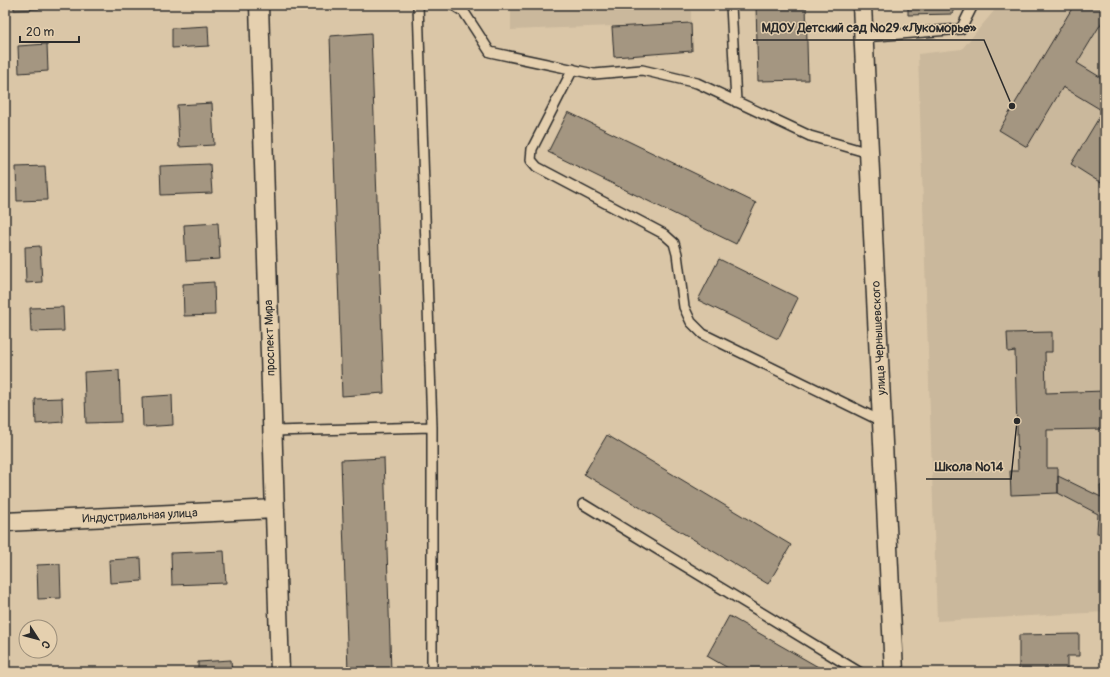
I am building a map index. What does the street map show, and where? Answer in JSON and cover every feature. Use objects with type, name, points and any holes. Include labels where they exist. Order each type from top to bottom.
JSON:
[{"type":"street","name":"проспект Мира","points":[[259,5],[280,672]]},
{"type":"street","name":"улица Чернышевского","points":[[862,5],[894,672]]},
{"type":"street","name":"Индустриальная улица","points":[[5,522],[275,509]]},
{"type":"lane","points":[[418,5],[432,427],[432,672]]},
{"type":"lane","points":[[453,5],[464,12],[490,52],[594,74],[642,70],[697,83],[810,136],[869,153]]},
{"type":"lane","points":[[732,5],[736,102]]},
{"type":"lane","points":[[864,37],[961,29],[973,5]]},
{"type":"lane","points":[[572,70],[532,149],[531,160],[537,167],[664,234],[674,244],[677,254],[684,307],[691,322],[703,334],[883,422]]},
{"type":"lane","points":[[273,431],[432,427]]},
{"type":"lane","points":[[583,504],[859,672]]},
{"type":"shaded area","points":[[511,5],[691,5],[691,23],[511,30]]},
{"type":"shaded area","points":[[999,5],[1105,5],[1105,612],[937,621],[918,54],[962,49]]},
{"type":"building","points":[[14,5],[39,5],[39,9],[14,10]]},
{"type":"building","points":[[756,5],[806,5],[808,80],[758,81]]},
{"type":"building","points":[[908,5],[953,5],[953,14],[908,15]]},
{"type":"building","points":[[1074,5],[1105,5],[1105,17],[1077,63],[1105,80],[1105,176],[1101,183],[1071,164],[1103,111],[1063,87],[1027,147],[999,130]]},
{"type":"building","points":[[691,23],[692,51],[614,57],[612,27]]},
{"type":"building","points":[[208,26],[209,46],[172,48],[172,28]]},
{"type":"building","points":[[371,33],[384,393],[342,396],[330,36]]},
{"type":"building","points":[[47,44],[48,71],[19,73],[18,46]]},
{"type":"building","points":[[212,103],[214,145],[179,147],[177,105]]},
{"type":"building","points":[[568,112],[756,203],[736,244],[548,152]]},
{"type":"building","points":[[210,164],[212,193],[161,195],[160,166]]},
{"type":"building","points":[[45,166],[47,200],[17,201],[16,167]]},
{"type":"building","points":[[218,223],[220,259],[186,261],[184,225]]},
{"type":"building","points":[[40,246],[42,282],[26,283],[25,247]]},
{"type":"building","points":[[719,259],[798,298],[778,339],[698,300]]},
{"type":"building","points":[[214,282],[215,315],[184,316],[183,284]]},
{"type":"building","points":[[63,307],[64,331],[31,332],[30,308]]},
{"type":"building","points":[[1052,332],[1052,352],[1045,352],[1046,393],[1105,391],[1105,429],[1047,430],[1047,468],[1058,468],[1058,493],[1011,495],[1010,471],[1018,471],[1015,351],[1008,352],[1007,333]]},
{"type":"building","points":[[119,370],[121,422],[86,423],[84,372]]},
{"type":"building","points":[[172,395],[173,425],[143,427],[142,397]]},
{"type":"building","points":[[62,398],[63,422],[36,424],[35,399]]},
{"type":"building","points":[[607,435],[791,545],[768,584],[584,474]]},
{"type":"building","points":[[384,458],[391,672],[348,672],[341,460]]},
{"type":"building","points":[[1058,476],[1101,497],[1100,486],[1105,485],[1105,534],[1097,533],[1098,514],[1058,493]]},
{"type":"building","points":[[224,551],[226,583],[172,585],[171,553]]},
{"type":"building","points":[[141,558],[142,581],[110,583],[109,560]]},
{"type":"building","points":[[60,564],[61,598],[38,599],[37,565]]},
{"type":"building","points":[[729,616],[820,668],[818,672],[735,672],[707,656]]},
{"type":"building","points":[[1079,634],[1079,656],[1067,656],[1067,672],[1019,672],[1019,635]]},
{"type":"building","points":[[231,660],[232,672],[198,672],[198,662]]},
{"type":"place","name":"МДОУ Детский сад №29 «Лукоморье»","points":[[1012,106]]},
{"type":"place","name":"Школа №14","points":[[1017,421]]}]
